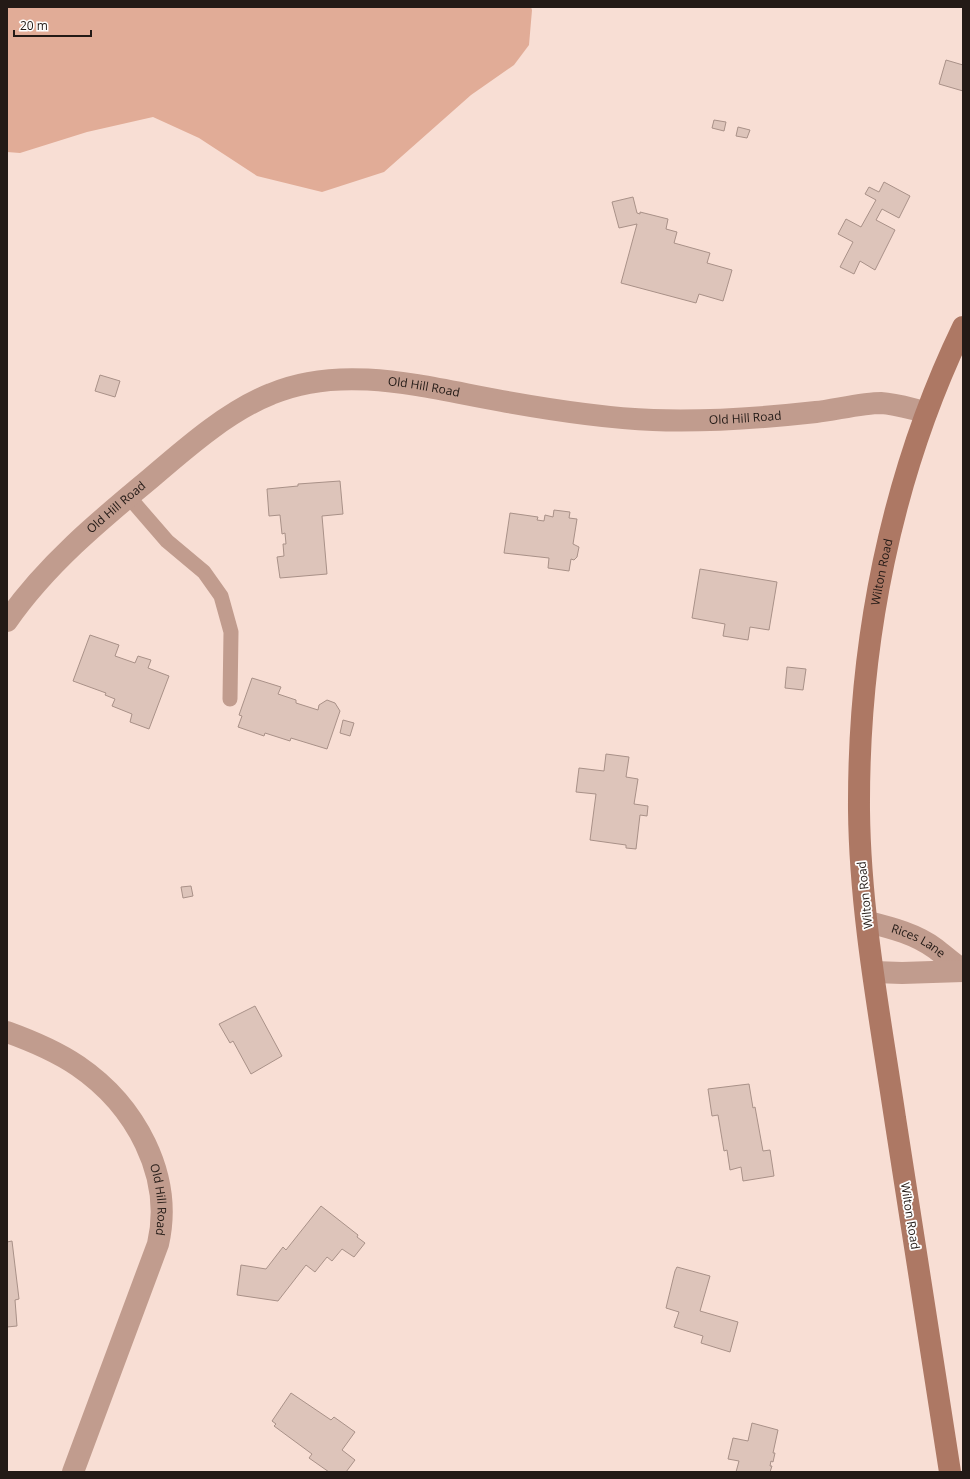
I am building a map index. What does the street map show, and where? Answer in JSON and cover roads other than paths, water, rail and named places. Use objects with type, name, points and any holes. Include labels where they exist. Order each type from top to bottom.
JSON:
[{"type":"main road","name":"Wilton Road","points":[[950,1472],[912,1234],[874,972],[862,868],[859,811],[861,744],[868,659],[881,572],[890,529],[901,488],[926,412],[963,327]]},
{"type":"street","name":"Old Hill Road","points":[[7,621],[32,589],[56,562],[83,535],[128,496],[189,447],[242,409],[260,399],[287,388],[324,380],[369,380],[403,383],[551,409],[628,419],[677,420],[741,418],[830,410],[880,403],[926,412]]},
{"type":"street","name":"Rices Lane","points":[[868,922],[902,930],[916,937],[936,948],[963,970]]},
{"type":"street","name":"Rices Lane","points":[[874,972],[902,973],[963,970]]},
{"type":"street","name":"Old Hill Road","points":[[7,1032],[33,1042],[67,1059],[88,1073],[105,1089],[125,1112],[144,1142],[152,1158],[161,1190],[162,1220],[158,1244],[73,1472]]},
{"type":"lane","points":[[128,496],[167,541],[204,572],[221,596],[231,632],[230,699]]}]
